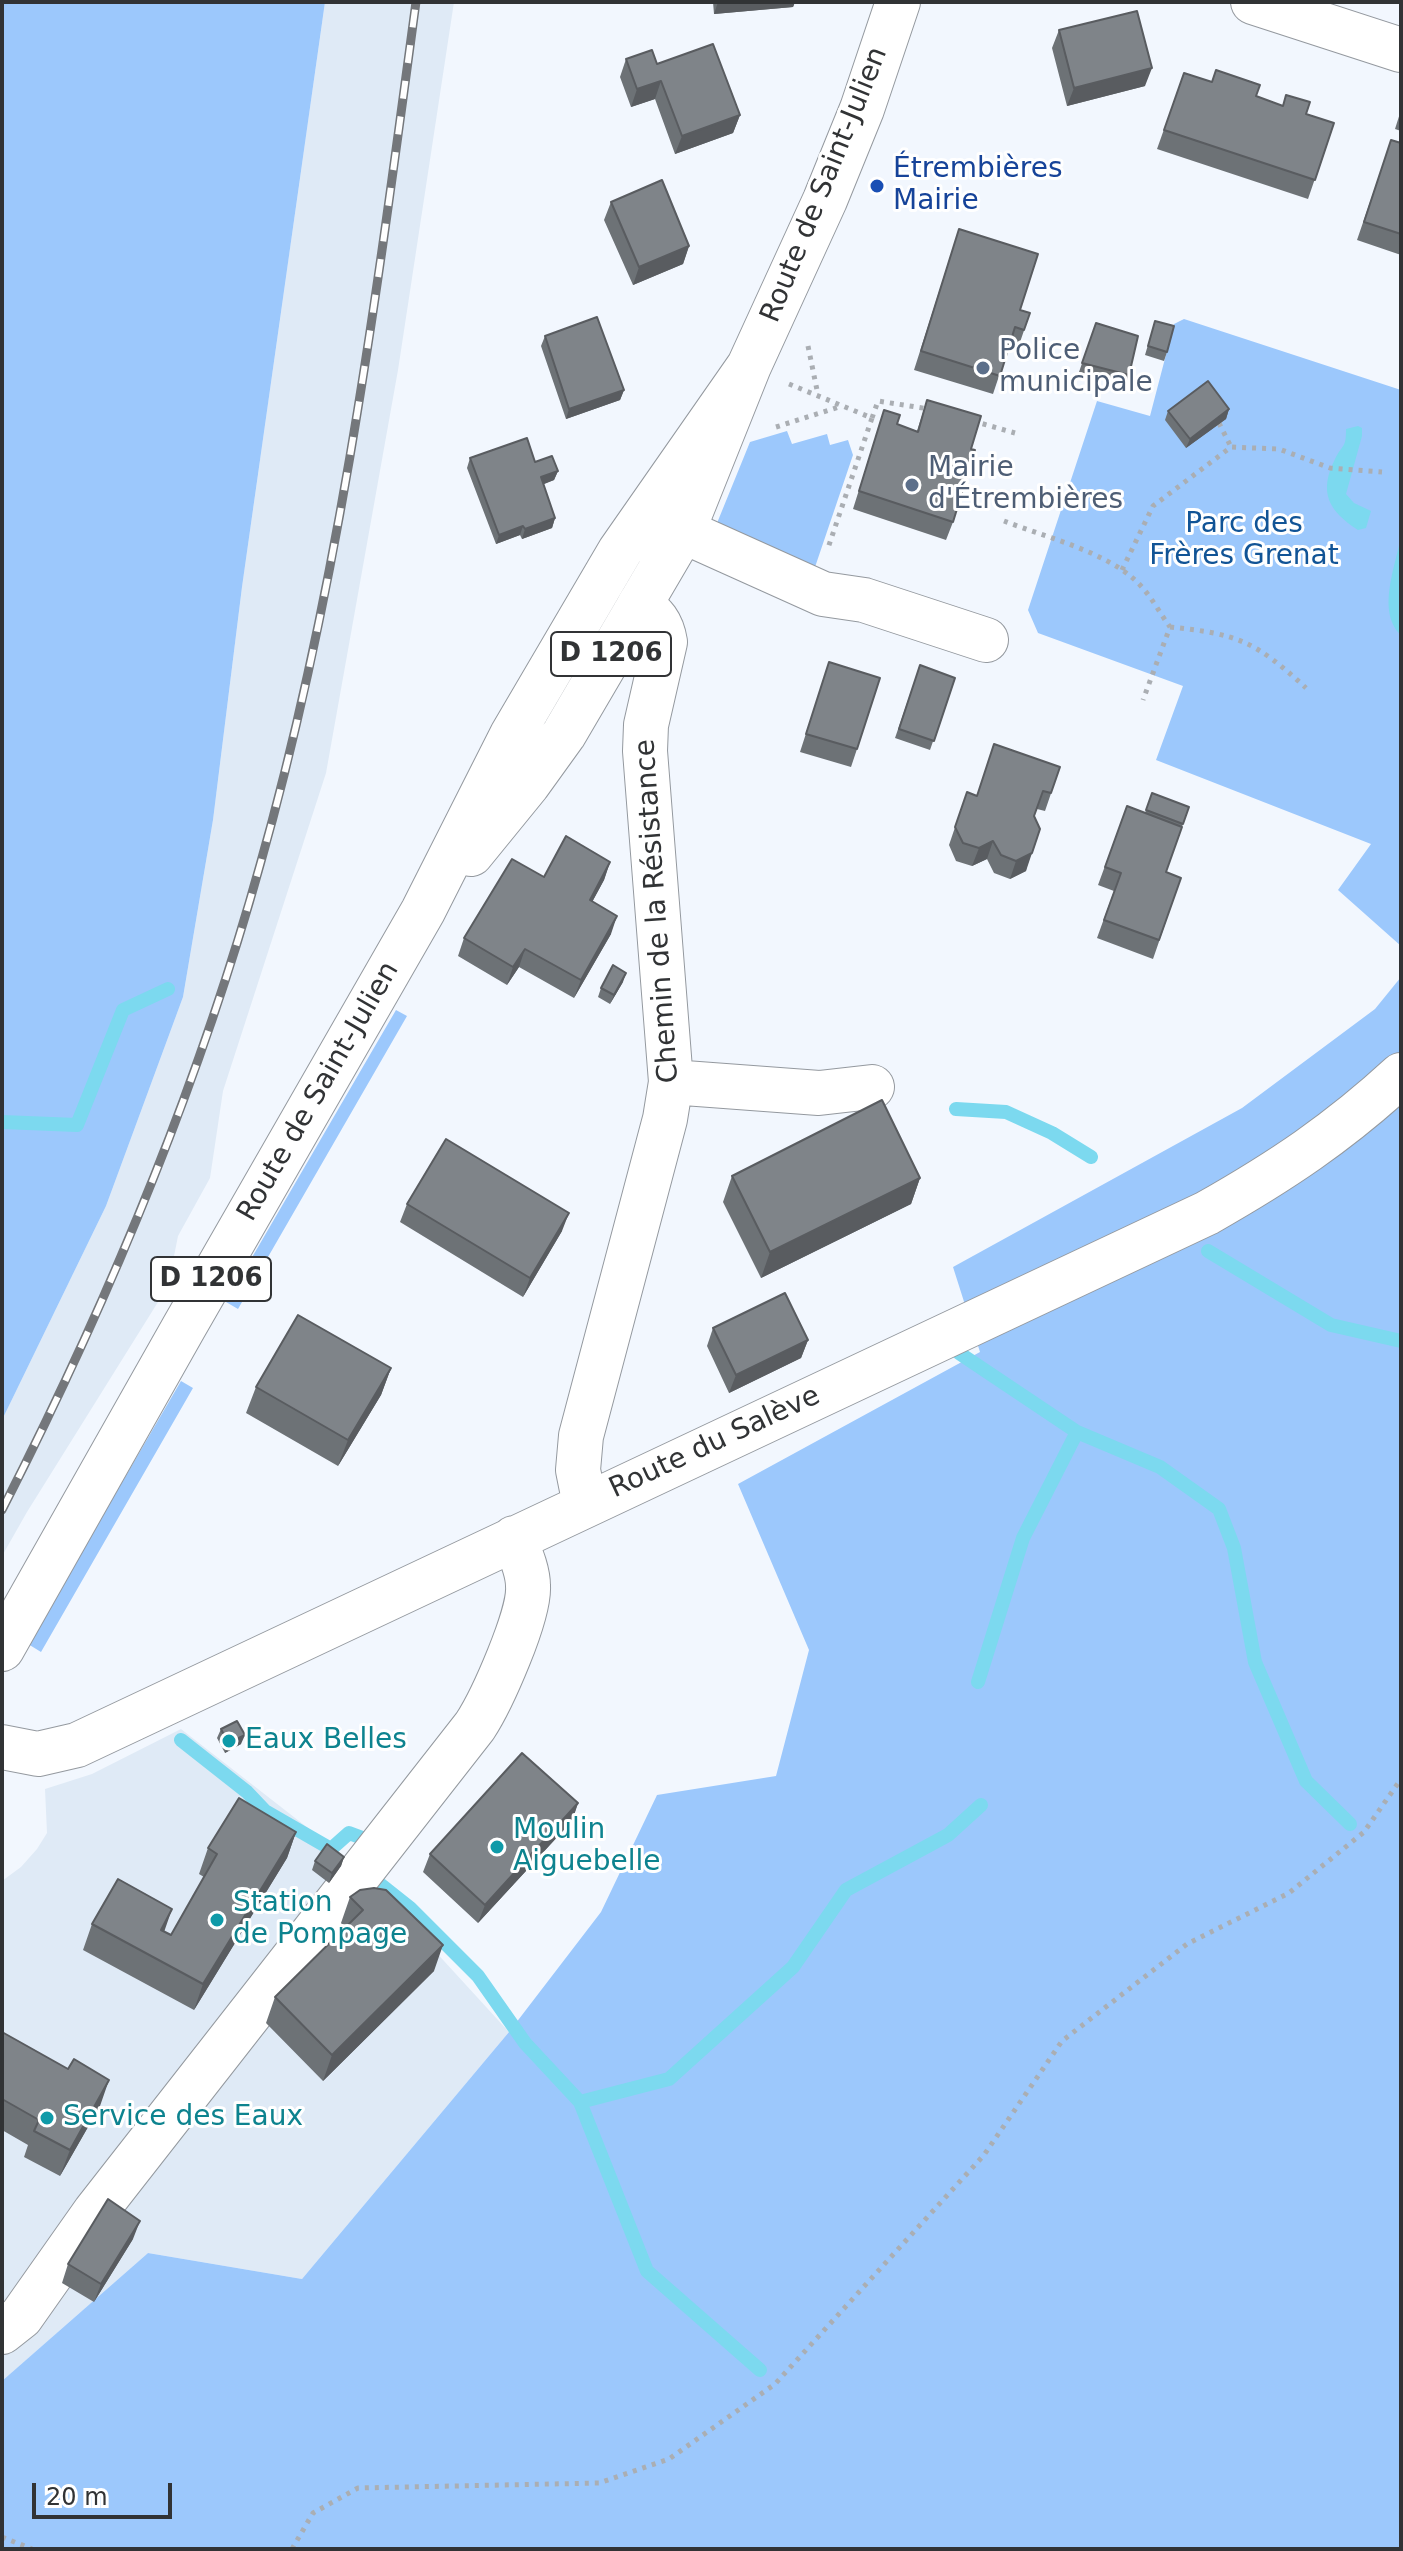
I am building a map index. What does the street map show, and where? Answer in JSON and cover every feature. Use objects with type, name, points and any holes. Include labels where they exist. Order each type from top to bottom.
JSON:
[{"type":"street","name":"Route de Saint-Julien","points":[[423,911],[528,784],[564,734],[640,604],[664,522],[765,373],[898,2]]},
{"type":"street","points":[[1253,2],[1401,50]]},
{"type":"street","name":"Route de Saint-Julien","points":[[2,1649],[423,911],[496,764],[620,551],[664,522]]},
{"type":"street","points":[[664,522],[823,594],[864,600],[986,640]]},
{"type":"street","name":"Chemin de la Résistance","points":[[585,1505],[578,1470],[581,1436],[665,1119],[671,1082],[645,751],[646,725],[665,642],[657,618],[640,604]]},
{"type":"street","name":"Route du Salève","points":[[2,1747],[38,1754],[77,1745],[1207,1213],[1311,1150],[1360,1113],[1401,1075]]},
{"type":"street","points":[[671,1082],[819,1093],[872,1087]]},
{"type":"street","points":[[2,2332],[21,2317],[95,2212],[475,1726],[490,1699],[528,1601],[527,1573],[514,1538]]},
{"type":"path","points":[[806,336],[818,396]]},
{"type":"path","points":[[765,373],[872,418]]},
{"type":"path","points":[[813,590],[878,401],[929,410]]},
{"type":"path","points":[[769,429],[842,406]]},
{"type":"path","points":[[972,421],[1015,433]]},
{"type":"path","points":[[1219,423],[1231,447]]},
{"type":"path","points":[[1122,570],[1153,506],[1231,447],[1279,449],[1330,468],[1382,472]]},
{"type":"path","points":[[1004,521],[1090,553],[1122,570],[1143,588],[1170,627],[1224,634],[1250,644],[1274,659],[1306,688]]},
{"type":"path","points":[[1143,700],[1170,627]]},
{"type":"path","points":[[292,2549],[313,2513],[358,2488],[599,2483],[669,2459],[775,2384],[984,2155],[1062,2041],[1187,1944],[1289,1893],[1364,1832],[1401,1779]]},
{"type":"path","points":[[2,2537],[32,2549]]},
{"type":"shaded area","points":[[325,2],[454,2],[398,370],[326,773],[223,1091],[210,1178],[178,1236],[168,1286],[2,1556],[2,1420],[106,1206],[183,997],[213,820],[242,587]]},
{"type":"shaded area","points":[[1362,428],[1362,436],[1346,494],[1354,503],[1371,511],[1366,528],[1358,530],[1333,508],[1327,482],[1345,443],[1346,429]]},
{"type":"shaded area","points":[[1401,536],[1401,635],[1390,614],[1389,601]]},
{"type":"shaded area","points":[[181,1729],[358,1867],[509,2032],[302,2279],[148,2253],[2,2381],[2,1881],[21,1867],[47,1833],[45,1789],[92,1774]]},
{"type":"green space","points":[[2,2],[325,2],[242,587],[213,820],[183,997],[106,1206],[2,1420]]},
{"type":"green space","name":"Parc des Frères Grenat","points":[[1184,319],[1401,390],[1401,946],[1338,890],[1371,844],[1156,760],[1183,686],[1038,633],[1028,610],[1097,401],[1150,416],[1174,324]]},
{"type":"green space","points":[[787,431],[792,444],[827,434],[830,445],[848,440],[853,455],[813,573],[715,528],[750,442]]},
{"type":"green space","points":[[1401,977],[1401,2549],[2,2549],[2,2381],[148,2253],[302,2279],[509,2032],[601,1912],[657,1795],[776,1776],[809,1650],[738,1484],[980,1352],[953,1267],[1242,1108],[1375,1009]]},
{"type":"green space","points":[[396,1010],[407,1016],[238,1309],[226,1302]]},
{"type":"green space","points":[[181,1381],[193,1388],[41,1652],[28,1644]]},
{"type":"building","points":[[1137,11],[1152,68],[1074,88],[1059,30]]},
{"type":"building","points":[[713,44],[740,115],[682,136],[661,81],[637,89],[626,59],[652,50],[657,64]]},
{"type":"building","points":[[1216,70],[1260,85],[1256,96],[1283,106],[1286,95],[1310,102],[1306,114],[1334,123],[1315,180],[1164,130],[1184,73],[1212,82]]},
{"type":"building","points":[[1391,140],[1401,143],[1401,234],[1364,222]]},
{"type":"building","points":[[662,180],[689,246],[639,267],[611,202]]},
{"type":"building","points":[[959,229],[1038,254],[1020,310],[1030,313],[1024,330],[1015,327],[1000,376],[921,351]]},
{"type":"building","points":[[597,317],[624,390],[569,409],[545,336]]},
{"type":"building","points":[[1155,321],[1174,326],[1167,352],[1148,346]]},
{"type":"building","points":[[1096,323],[1138,336],[1129,375],[1082,363]]},
{"type":"building","points":[[1208,381],[1229,409],[1190,439],[1168,411]]},
{"type":"building","name":"Mairie d'Étrembières","points":[[927,400],[981,416],[971,449],[975,450],[953,522],[859,491],[884,410],[900,415],[897,424],[918,432]]},
{"type":"building","points":[[527,438],[535,462],[552,456],[558,471],[541,477],[555,518],[499,535],[470,458]]},
{"type":"building","points":[[829,662],[880,678],[857,749],[806,734]]},
{"type":"building","points":[[920,665],[955,678],[934,741],[899,729]]},
{"type":"building","points":[[994,744],[1060,767],[1051,793],[1043,791],[1034,816],[1040,829],[1032,853],[1016,861],[1001,855],[993,841],[979,848],[963,843],[955,827],[967,792],[977,796]]},
{"type":"building","points":[[1152,793],[1189,807],[1183,824],[1146,810]]},
{"type":"building","points":[[1127,806],[1182,827],[1166,872],[1181,878],[1159,940],[1104,920],[1121,873],[1105,867]]},
{"type":"building","points":[[566,836],[610,862],[590,900],[617,916],[581,980],[525,949],[513,967],[464,938],[512,859],[544,877]]},
{"type":"building","points":[[613,965],[626,973],[614,995],[601,988]]},
{"type":"building","points":[[882,1100],[920,1178],[770,1252],[732,1176]]},
{"type":"building","points":[[446,1139],[569,1213],[530,1278],[407,1204]]},
{"type":"building","points":[[785,1293],[808,1340],[736,1375],[713,1328]]},
{"type":"building","points":[[298,1315],[391,1368],[348,1440],[256,1387]]},
{"type":"building","points":[[237,1721],[245,1735],[228,1743],[221,1729]]},
{"type":"building","name":"Moulin Aiguebelle","points":[[522,1753],[578,1803],[485,1905],[430,1854]]},
{"type":"building","name":"Station de Pompage","points":[[239,1798],[296,1832],[203,1984],[92,1924],[118,1879],[172,1909],[161,1930],[171,1935],[217,1854],[208,1848]]},
{"type":"building","points":[[327,1844],[344,1857],[332,1873],[315,1861]]},
{"type":"building","points":[[360,1890],[386,1890],[443,1945],[332,2055],[275,1997],[363,1910],[350,1897]]},
{"type":"building","points":[[2,2032],[68,2069],[74,2059],[109,2080],[70,2150],[34,2131],[39,2120],[2,2099]]},
{"type":"building","points":[[108,2199],[140,2221],[101,2284],[68,2264]]},
{"type":"waterway","points":[[2,1122],[77,1125],[123,1010],[168,989]]},
{"type":"waterway","points":[[956,1109],[1006,1112],[1052,1133],[1091,1157]]},
{"type":"waterway","points":[[1208,1251],[1331,1325],[1401,1341]]},
{"type":"waterway","points":[[959,1353],[1077,1432],[1023,1538],[978,1682]]},
{"type":"waterway","points":[[1077,1432],[1160,1467],[1219,1509],[1234,1548],[1255,1662],[1306,1781],[1350,1824]]},
{"type":"waterway","points":[[181,1740],[247,1792],[265,1811],[331,1849],[349,1833],[365,1839]]},
{"type":"waterway","points":[[580,2102],[669,2079],[793,1967],[846,1890],[948,1835],[981,1805]]},
{"type":"waterway","points":[[381,1885],[410,1908],[478,1976],[525,2043],[580,2102],[647,2271],[760,2370]]},
{"type":"railway","points":[[2,1510],[78,1354],[147,1194],[208,1031],[260,865],[313,652],[334,544],[371,328],[416,2]]},
{"type":"place","name":"Étrembières Mairie","points":[[877,186]]},
{"type":"place","name":"Police municipale","points":[[983,368]]},
{"type":"place","name":"Mairie d'Étrembières","points":[[912,485]]},
{"type":"place","name":"Eaux Belles","points":[[229,1741]]},
{"type":"place","name":"Moulin Aiguebelle","points":[[497,1847]]},
{"type":"place","name":"Station de Pompage","points":[[217,1920]]},
{"type":"place","name":"Service des Eaux","points":[[47,2118]]}]
